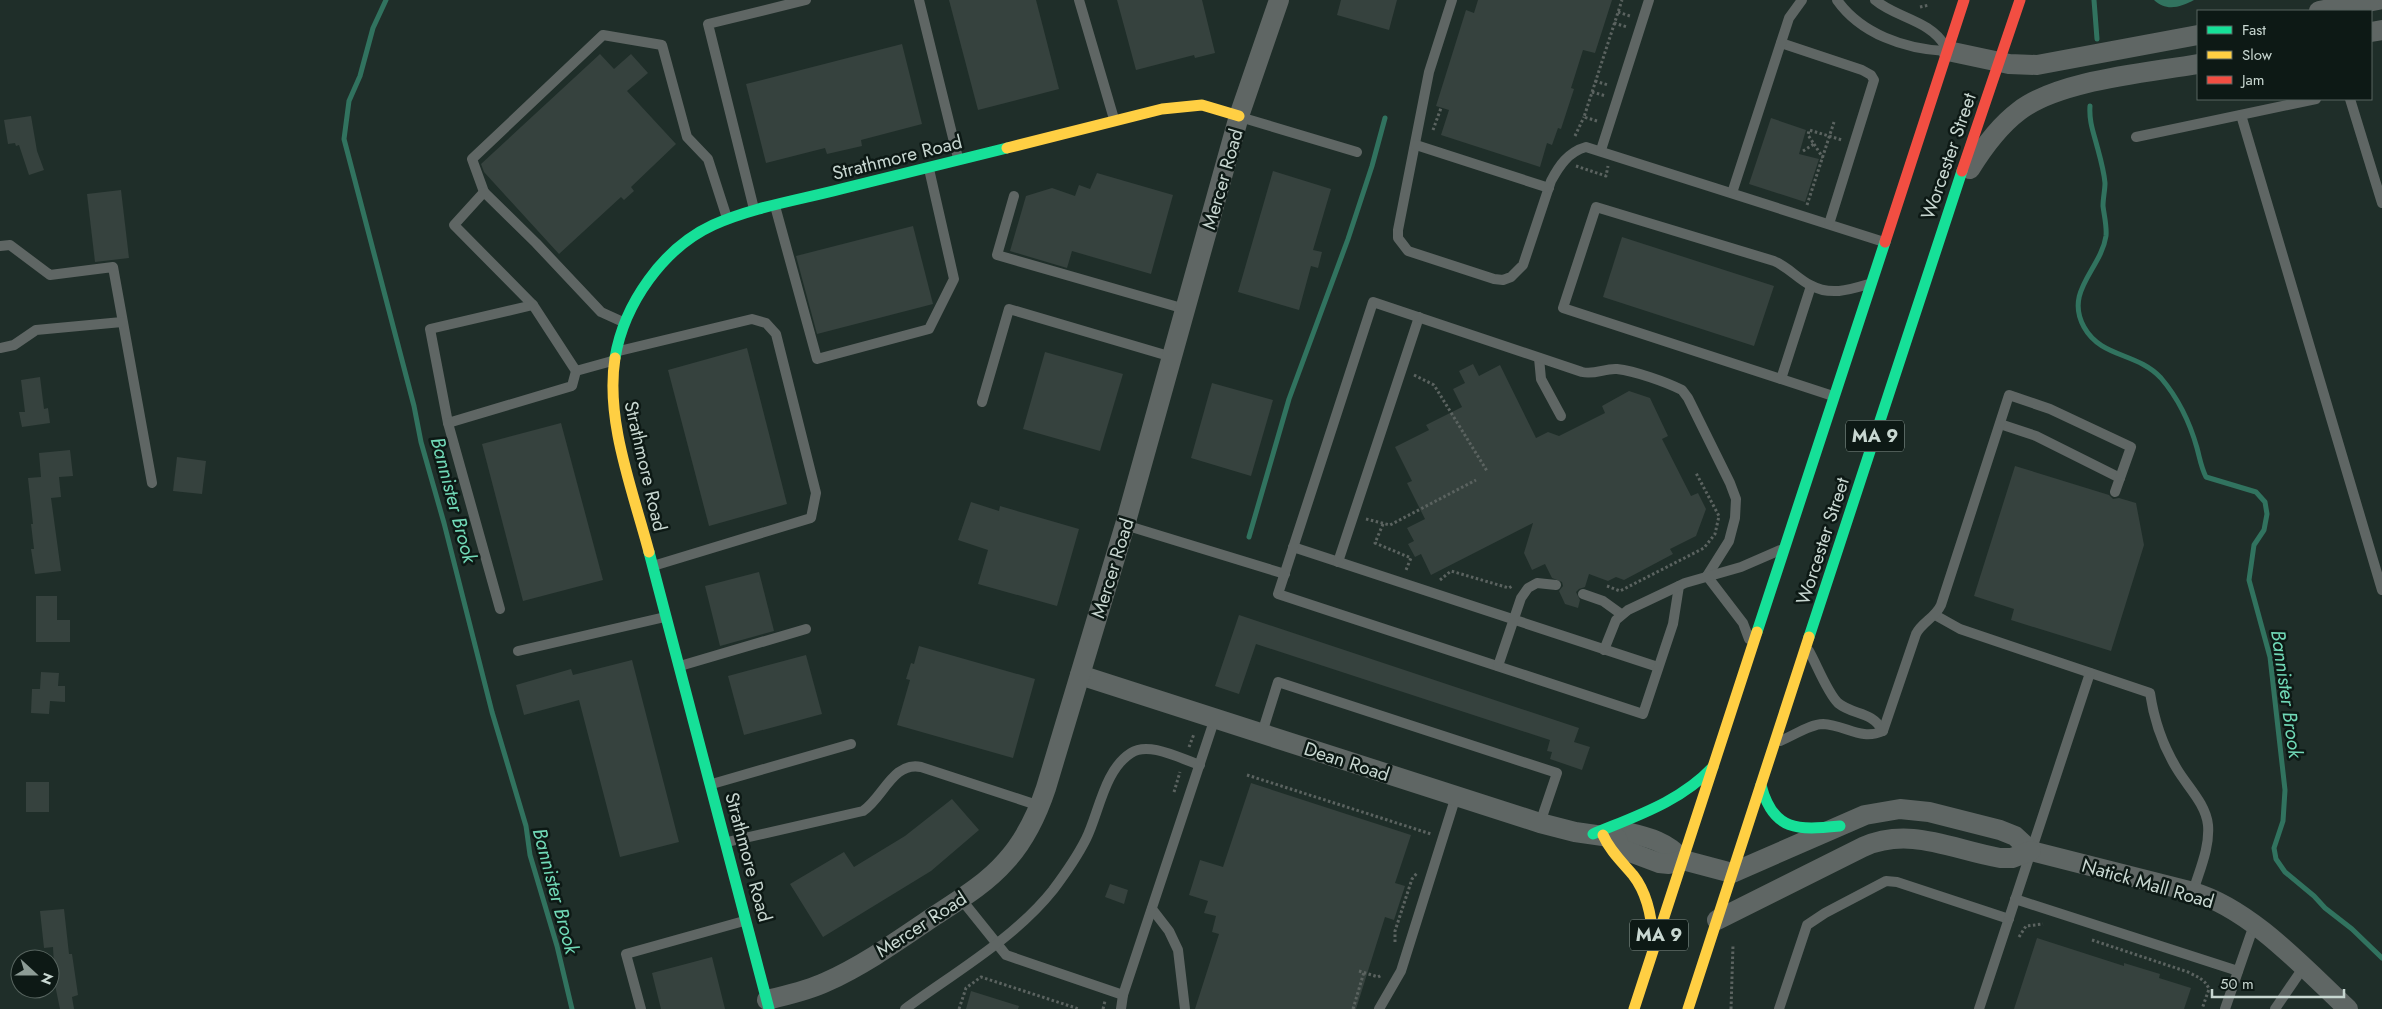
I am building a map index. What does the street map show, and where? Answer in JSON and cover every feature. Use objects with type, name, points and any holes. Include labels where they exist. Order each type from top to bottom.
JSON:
[{"type":"main road","name":"Worcester Street","points":[[1634,1009],[1964,0]]},
{"type":"main road","name":"Worcester Street","points":[[1688,1009],[1951,203],[2020,0]]},
{"type":"main road","name":"Strathmore Road","points":[[768,1005],[727,842],[652,566],[616,423],[612,394],[616,356],[626,324],[638,296],[669,258],[706,228],[754,211],[1162,109],[1202,105],[1239,116]]},
{"type":"main road","points":[[1651,958],[1652,924],[1646,898],[1637,880],[1608,847],[1604,836],[1683,794],[1703,778],[1715,764]]},
{"type":"main road","points":[[1761,785],[1769,810],[1783,824],[1798,828],[1840,826]]},
{"type":"street","name":"Mercer Road","points":[[768,1005],[833,979],[883,950],[984,882],[1006,862],[1023,840],[1040,806],[1080,675],[1125,525],[1239,116],[1279,0]]},
{"type":"street","points":[[2331,8],[2378,0]]},
{"type":"street","points":[[1948,51],[1998,62],[2028,65],[2046,64],[2197,35]]},
{"type":"street","points":[[1951,203],[1969,170],[1991,138],[2012,116],[2031,102],[2053,92],[2073,86],[2197,64]]},
{"type":"street","name":"Dean Road","points":[[1080,675],[1540,823],[1604,836]]},
{"type":"street","name":"Natick Mall Road","points":[[1732,873],[1874,812],[1910,809],[2000,830],[2015,836],[2031,851],[2193,892],[2227,906],[2254,925],[2348,1009]]},
{"type":"street","points":[[1604,836],[1619,848],[1658,863],[1670,864],[1683,860],[1732,873]]},
{"type":"street","points":[[1717,920],[1880,840],[1913,838],[2000,858],[2012,858],[2031,851]]},
{"type":"lane","points":[[754,211],[708,24],[806,0]]},
{"type":"lane","points":[[920,0],[959,159]]},
{"type":"lane","points":[[1079,0],[1114,120]]},
{"type":"lane","points":[[1452,0],[1431,63],[1398,230],[1402,245],[1415,254],[1494,279],[1511,277],[1518,272],[1526,259],[1549,188],[1558,169],[1573,153],[1586,147],[1601,150],[1885,243]]},
{"type":"lane","points":[[1601,150],[1649,0]]},
{"type":"lane","points":[[1732,193],[1789,18],[1802,0]]},
{"type":"lane","points":[[1837,0],[1850,15],[1880,36],[1915,48],[1948,51]]},
{"type":"lane","points":[[1874,0],[1885,8],[1930,30],[1948,51]]},
{"type":"lane","points":[[626,324],[601,312],[536,243],[484,192],[472,159],[603,35],[662,45],[687,137],[708,159],[728,219]]},
{"type":"lane","points":[[1781,43],[1862,70],[1871,75],[1874,80],[1829,224]]},
{"type":"lane","points":[[2136,137],[2311,100]]},
{"type":"lane","points":[[2350,100],[2382,203]]},
{"type":"lane","points":[[2240,115],[2382,590]]},
{"type":"lane","points":[[1239,116],[1357,152]]},
{"type":"lane","points":[[1416,145],[1549,188]]},
{"type":"lane","points":[[774,206],[818,359],[929,329],[954,280],[929,167]]},
{"type":"lane","points":[[448,423],[572,386],[576,371],[533,305],[454,225],[484,192]]},
{"type":"lane","points":[[1014,196],[997,255],[1185,309]]},
{"type":"lane","points":[[1835,396],[1563,308],[1596,207],[1774,261],[1787,267],[1811,286],[1838,292],[1872,282]]},
{"type":"lane","points":[[0,246],[10,245],[50,275],[113,267],[152,483]]},
{"type":"lane","points":[[1781,379],[1811,286]]},
{"type":"lane","points":[[1679,586],[1676,614],[1643,714],[1278,594],[1373,302],[1587,373],[1612,369],[1622,370],[1677,388],[1685,394],[1730,483],[1736,499],[1736,518],[1729,541],[1707,576]]},
{"type":"lane","points":[[500,609],[448,423],[430,329],[533,305]]},
{"type":"lane","points":[[982,402],[1009,310],[1172,357]]},
{"type":"lane","points":[[1338,562],[1419,317]]},
{"type":"lane","points":[[576,371],[616,356],[752,320],[766,323],[776,334],[816,493],[812,518],[652,566]]},
{"type":"lane","points":[[0,348],[14,345],[36,330],[122,322]]},
{"type":"lane","points":[[1539,358],[1542,379],[1561,416]]},
{"type":"lane","points":[[1883,731],[1916,634],[1919,628],[1935,615],[1941,605],[2009,395],[2050,409],[2131,448],[2115,492]]},
{"type":"lane","points":[[2000,424],[2036,436],[2120,478]]},
{"type":"lane","points":[[1125,525],[1284,574]]},
{"type":"lane","points":[[1604,650],[1614,623],[1621,614],[1679,586],[1753,562],[1786,545]]},
{"type":"lane","points":[[1293,548],[1658,668]]},
{"type":"lane","points":[[1707,576],[1743,623],[1752,650]]},
{"type":"lane","points":[[1498,666],[1521,598],[1528,588],[1541,583],[1556,585]]},
{"type":"lane","points":[[1583,594],[1603,601],[1621,614]]},
{"type":"lane","points":[[1935,615],[1960,629],[2150,693],[2164,742],[2176,767],[2203,810],[2208,823],[2206,847],[2193,892]]},
{"type":"lane","points":[[518,650],[666,616]]},
{"type":"lane","points":[[680,666],[806,629]]},
{"type":"lane","points":[[1806,646],[1835,699],[1843,706],[1872,718],[1883,731]]},
{"type":"lane","points":[[1979,1009],[2090,673]]},
{"type":"lane","points":[[1262,733],[1278,682],[1557,773],[1540,823]]},
{"type":"lane","points":[[1121,1009],[1123,995],[1215,718]]},
{"type":"lane","points":[[1775,744],[1821,724],[1861,735],[1872,735],[1883,731]]},
{"type":"lane","points":[[711,785],[851,744]]},
{"type":"lane","points":[[905,1009],[995,944],[1035,910],[1068,869],[1086,839],[1114,772],[1125,756],[1135,750],[1146,748],[1200,765]]},
{"type":"lane","points":[[727,842],[863,811],[872,804],[897,773],[910,766],[921,767],[1040,806]]},
{"type":"lane","points":[[1378,1009],[1401,970],[1456,796]]},
{"type":"lane","points":[[1779,1009],[1807,925],[1825,913],[1886,881],[1897,882],[2008,919]]},
{"type":"lane","points":[[961,899],[995,944],[1010,957],[1123,995]]},
{"type":"lane","points":[[2015,899],[2238,971]]},
{"type":"lane","points":[[1152,909],[1169,931],[1178,950],[1185,1009]]},
{"type":"lane","points":[[641,1009],[626,954],[747,920]]},
{"type":"lane","points":[[2225,1009],[2254,925]]},
{"type":"lane","points":[[2274,1009],[2303,968]]},
{"type":"path","points":[[1573,138],[1577,135],[1584,117],[1622,0]]},
{"type":"path","points":[[1431,137],[1441,108]]},
{"type":"path","points":[[1584,117],[1600,122]]},
{"type":"path","points":[[1806,207],[1834,122]]},
{"type":"path","points":[[1823,158],[1808,135],[1809,130],[1830,136]]},
{"type":"path","points":[[1803,151],[1814,144]]},
{"type":"path","points":[[1573,165],[1606,176],[1610,162]]},
{"type":"path","points":[[1424,378],[1434,385],[1443,397],[1487,472]]},
{"type":"path","points":[[1604,585],[1620,591],[1704,548],[1715,534],[1719,516],[1696,473]]},
{"type":"path","points":[[1378,523],[1390,525],[1402,520],[1476,480]]},
{"type":"path","points":[[1383,524],[1375,543],[1411,558],[1406,570],[1414,573]]},
{"type":"path","points":[[1437,582],[1451,571],[1508,588],[1515,583]]},
{"type":"path","points":[[1187,750],[1195,731]]},
{"type":"path","points":[[1173,796],[1181,769]]},
{"type":"path","points":[[1247,775],[1370,813],[1431,835]]},
{"type":"path","points":[[1428,844],[1434,827]]},
{"type":"path","points":[[1396,947],[1395,931],[1412,879],[1420,870]]},
{"type":"path","points":[[2015,946],[2026,926],[2041,923],[2050,926]]},
{"type":"path","points":[[2086,938],[2201,978],[2206,982],[2209,989],[2202,1009]]},
{"type":"path","points":[[1731,1009],[1733,943]]},
{"type":"path","points":[[1359,971],[1378,977],[1384,974]]},
{"type":"path","points":[[1352,1009],[1364,972]]},
{"type":"path","points":[[959,1009],[966,988],[981,977],[1079,1009]]},
{"type":"shaded area","points":[[2154,0],[2194,0],[2184,5],[2169,7],[2163,6]]},
{"type":"building","points":[[949,0],[1036,0],[1059,89],[978,110]]},
{"type":"building","points":[[1117,0],[1202,0],[1215,53],[1195,58],[1194,55],[1136,70]]},
{"type":"building","points":[[1341,0],[1397,0],[1389,30],[1337,15]]},
{"type":"building","points":[[1478,0],[1612,0],[1595,53],[1583,50],[1571,88],[1574,89],[1561,129],[1558,128],[1552,145],[1547,143],[1540,167],[1441,135],[1449,110],[1436,106],[1466,10],[1474,13]]},
{"type":"building","points":[[902,44],[922,124],[861,140],[862,146],[827,154],[825,148],[766,163],[746,84]]},
{"type":"building","points":[[600,54],[614,69],[631,54],[648,73],[627,91],[676,144],[631,187],[634,191],[624,200],[621,197],[559,254],[484,172],[481,164]]},
{"type":"building","points":[[31,116],[37,151],[44,170],[29,175],[19,145],[16,146],[15,143],[8,144],[4,120]]},
{"type":"building","points":[[1771,118],[1806,130],[1799,154],[1819,159],[1805,202],[1749,184]]},
{"type":"building","points":[[1273,171],[1331,189],[1313,250],[1322,252],[1318,268],[1311,266],[1299,310],[1238,292]]},
{"type":"building","points":[[1097,173],[1173,195],[1151,274],[1072,251],[1067,268],[1010,251],[1026,196],[1052,188],[1075,196],[1079,185],[1090,189]]},
{"type":"building","points":[[121,190],[129,258],[95,262],[87,194]]},
{"type":"building","points":[[913,226],[933,304],[817,334],[796,256]]},
{"type":"building","points":[[1622,237],[1774,286],[1754,346],[1603,297]]},
{"type":"building","points":[[747,348],[787,504],[709,526],[668,370]]},
{"type":"building","points":[[1045,352],[1123,374],[1100,451],[1023,429]]},
{"type":"building","points":[[1473,364],[1479,376],[1500,365],[1536,438],[1548,432],[1559,436],[1605,413],[1602,406],[1629,391],[1650,398],[1668,436],[1662,439],[1691,496],[1698,493],[1706,509],[1696,536],[1670,549],[1673,554],[1624,580],[1616,577],[1608,581],[1589,574],[1585,587],[1576,592],[1580,600],[1578,608],[1565,604],[1559,591],[1563,586],[1562,582],[1552,578],[1545,564],[1532,570],[1524,553],[1533,523],[1431,575],[1421,554],[1415,557],[1408,544],[1414,541],[1407,528],[1425,519],[1407,483],[1412,481],[1395,447],[1429,430],[1426,425],[1462,407],[1453,389],[1465,383],[1459,371]]},
{"type":"building","points":[[40,377],[44,409],[48,408],[50,423],[22,427],[19,412],[25,412],[21,380]]},
{"type":"building","points":[[1212,383],[1273,400],[1251,476],[1191,458]]},
{"type":"building","points":[[561,423],[603,580],[523,601],[482,444]]},
{"type":"building","points":[[70,450],[73,476],[59,477],[61,497],[51,498],[61,571],[35,574],[31,549],[34,549],[31,524],[33,524],[28,478],[41,477],[39,453]]},
{"type":"building","points":[[177,457],[206,461],[202,494],[173,491]]},
{"type":"building","points":[[2015,466],[2109,495],[2113,499],[2119,498],[2136,503],[2144,545],[2111,651],[2011,620],[2014,609],[1974,596]]},
{"type":"building","points":[[971,502],[999,511],[1000,506],[1079,529],[1057,606],[978,584],[988,550],[958,540]]},
{"type":"building","points":[[759,572],[774,631],[720,646],[705,586]]},
{"type":"building","points":[[36,596],[57,596],[57,620],[70,620],[70,642],[36,642]]},
{"type":"building","points":[[1239,615],[1579,728],[1574,742],[1590,747],[1582,770],[1550,759],[1552,752],[1547,751],[1550,740],[1256,644],[1239,694],[1215,686]]},
{"type":"building","points":[[919,646],[1035,679],[1013,758],[897,725],[910,680],[906,679],[911,663],[914,664]]},
{"type":"building","points":[[806,655],[822,714],[744,735],[728,676]]},
{"type":"building","points":[[632,660],[679,842],[620,857],[579,700],[524,715],[516,685],[571,669],[573,675]]},
{"type":"building","points":[[41,672],[59,673],[58,686],[65,686],[65,702],[50,701],[49,714],[31,713],[32,689],[40,689]]},
{"type":"building","points":[[26,782],[49,782],[49,812],[26,812]]},
{"type":"building","points":[[1251,783],[1411,835],[1395,883],[1405,886],[1394,920],[1385,917],[1356,1009],[1195,1009],[1219,934],[1212,932],[1216,916],[1204,913],[1208,901],[1189,895],[1200,860],[1223,867]]},
{"type":"building","points":[[952,799],[979,830],[931,871],[823,937],[790,884],[844,852],[854,867],[905,836]]},
{"type":"building","points":[[1110,884],[1128,890],[1124,904],[1105,897]]},
{"type":"building","points":[[64,909],[69,954],[72,954],[78,995],[72,997],[74,1009],[60,1009],[58,999],[60,999],[60,949],[53,949],[53,947],[44,948],[40,911]]},
{"type":"building","points":[[2037,938],[2124,966],[2124,963],[2160,974],[2159,978],[2191,988],[2184,1009],[2014,1009]]},
{"type":"building","points":[[712,957],[725,1009],[661,1009],[652,973]]},
{"type":"building","points":[[971,991],[1019,1006],[1018,1009],[966,1009]]},
{"type":"waterway","name":"Bannister Brook","points":[[386,0],[373,28],[360,76],[349,101],[344,139],[414,406],[421,442],[444,523],[492,712],[526,826],[530,855],[557,946],[572,1009]]},
{"type":"waterway","name":"Bannister Brook","points":[[2094,0],[2097,39]]},
{"type":"waterway","name":"Bannister Brook","points":[[2090,106],[2090,116],[2101,159],[2105,186],[2103,206],[2106,236],[2103,248],[2081,291],[2078,302],[2079,314],[2084,327],[2091,337],[2110,350],[2141,363],[2161,378],[2178,402],[2187,420],[2206,477],[2256,492],[2265,502],[2267,514],[2264,530],[2254,545],[2249,580],[2270,657],[2285,790],[2283,821],[2274,848],[2276,859],[2285,872],[2314,896],[2325,908],[2352,929],[2382,958]]},
{"type":"waterway","points":[[1249,537],[1289,399],[1348,239],[1372,166],[1385,118]]},
{"type":"traffic: fast","points":[[615,358],[627,318],[649,280],[662,263],[678,248],[695,235],[713,225],[760,209],[1007,148]]},
{"type":"traffic: fast","points":[[1809,637],[1962,171]]},
{"type":"traffic: fast","points":[[1757,632],[1885,242]]},
{"type":"traffic: fast","points":[[649,552],[769,1009]]},
{"type":"traffic: fast","points":[[1593,834],[1672,799],[1686,790],[1713,767]]},
{"type":"traffic: fast","points":[[1761,785],[1772,812],[1789,825],[1812,828],[1840,826]]},
{"type":"traffic: slow","points":[[1007,148],[1162,109],[1202,105],[1239,116]]},
{"type":"traffic: slow","points":[[615,358],[613,382],[617,431],[622,456],[649,552]]},
{"type":"traffic: slow","points":[[1634,1009],[1757,632]]},
{"type":"traffic: slow","points":[[1688,1009],[1809,637]]},
{"type":"traffic: slow","points":[[1603,835],[1613,851],[1638,882],[1646,898],[1652,924],[1653,941]]},
{"type":"traffic: jam","points":[[1885,242],[1964,0]]},
{"type":"traffic: jam","points":[[1962,171],[2020,0]]}]
